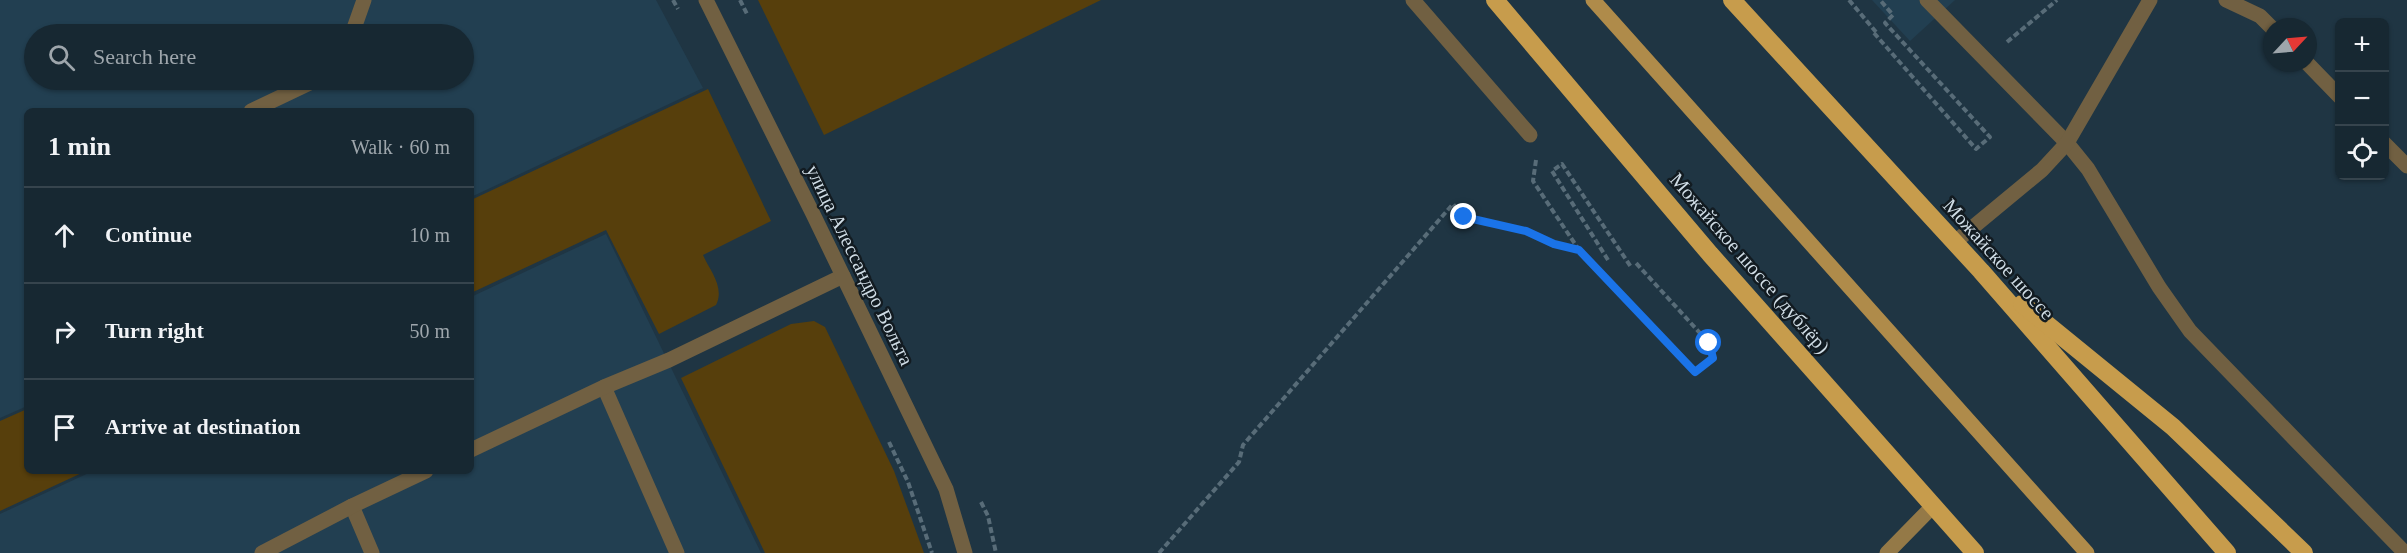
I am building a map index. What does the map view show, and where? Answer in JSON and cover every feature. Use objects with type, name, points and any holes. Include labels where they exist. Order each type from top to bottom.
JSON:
[{"type":"highway","name":"Можайское шоссе (дублёр)","points":[[1495,0],[1710,254],[1975,553]]},
{"type":"highway","name":"Можайское шоссе","points":[[1732,0],[1955,242],[2228,553]]},
{"type":"highway","points":[[1981,271],[2126,391],[2174,427],[2304,553]]},
{"type":"main road","points":[[1593,0],[2086,553]]},
{"type":"street","points":[[356,24],[364,0]]},
{"type":"street","name":"улица Алессандро Вольта","points":[[706,0],[946,489],[965,553]]},
{"type":"street","points":[[1413,0],[1530,135]]},
{"type":"street","points":[[1927,0],[2067,143],[2088,169],[2159,287],[2190,331],[2405,553]]},
{"type":"street","points":[[1955,242],[2042,170],[2067,143],[2150,0]]},
{"type":"street","points":[[2226,0],[2263,19]]},
{"type":"street","points":[[2316,72],[2335,92]]},
{"type":"street","points":[[257,108],[294,90]]},
{"type":"street","points":[[2389,147],[2407,166]]},
{"type":"street","points":[[474,449],[604,387],[669,360],[843,276]]},
{"type":"street","points":[[604,387],[677,553]]},
{"type":"street","points":[[262,553],[420,474]]},
{"type":"street","points":[[1887,553],[1934,505]]},
{"type":"street","points":[[352,506],[372,553]]},
{"type":"path","points":[[1849,0],[1976,149],[1990,137],[1885,23],[1893,15],[1880,0]]},
{"type":"path","points":[[2004,44],[2056,0]]},
{"type":"path","points":[[1530,135],[1538,147],[1533,181],[1579,250],[1695,372],[1713,358],[1709,343],[1636,263]]},
{"type":"path","points":[[1608,260],[1551,171],[1562,164],[1631,267]]},
{"type":"path","points":[[1159,553],[1239,462],[1243,445],[1453,204],[1464,217],[1526,231],[1554,244],[1579,250]]},
{"type":"shaded area","points":[[0,0],[656,0],[703,88],[474,196],[474,108],[24,108],[24,407],[0,418]]},
{"type":"shaded area","points":[[758,0],[1101,0],[824,135]]},
{"type":"shaded area","points":[[1872,0],[1955,0],[1910,41]]},
{"type":"shaded area","points":[[708,89],[771,221],[703,255],[718,285],[716,305],[659,334],[606,230],[474,292],[474,199]]},
{"type":"shaded area","points":[[606,234],[761,553],[0,553],[0,514],[87,474],[474,474],[474,296]]},
{"type":"shaded area","points":[[814,321],[825,327],[894,471],[924,553],[765,553],[681,378],[791,324]]},
{"type":"shaded area","points":[[24,410],[24,474],[80,474],[0,511],[0,421]]},
{"type":"route","points":[[1464,217],[1526,231],[1554,244],[1579,250],[1695,372],[1713,358],[1709,343]]}]
